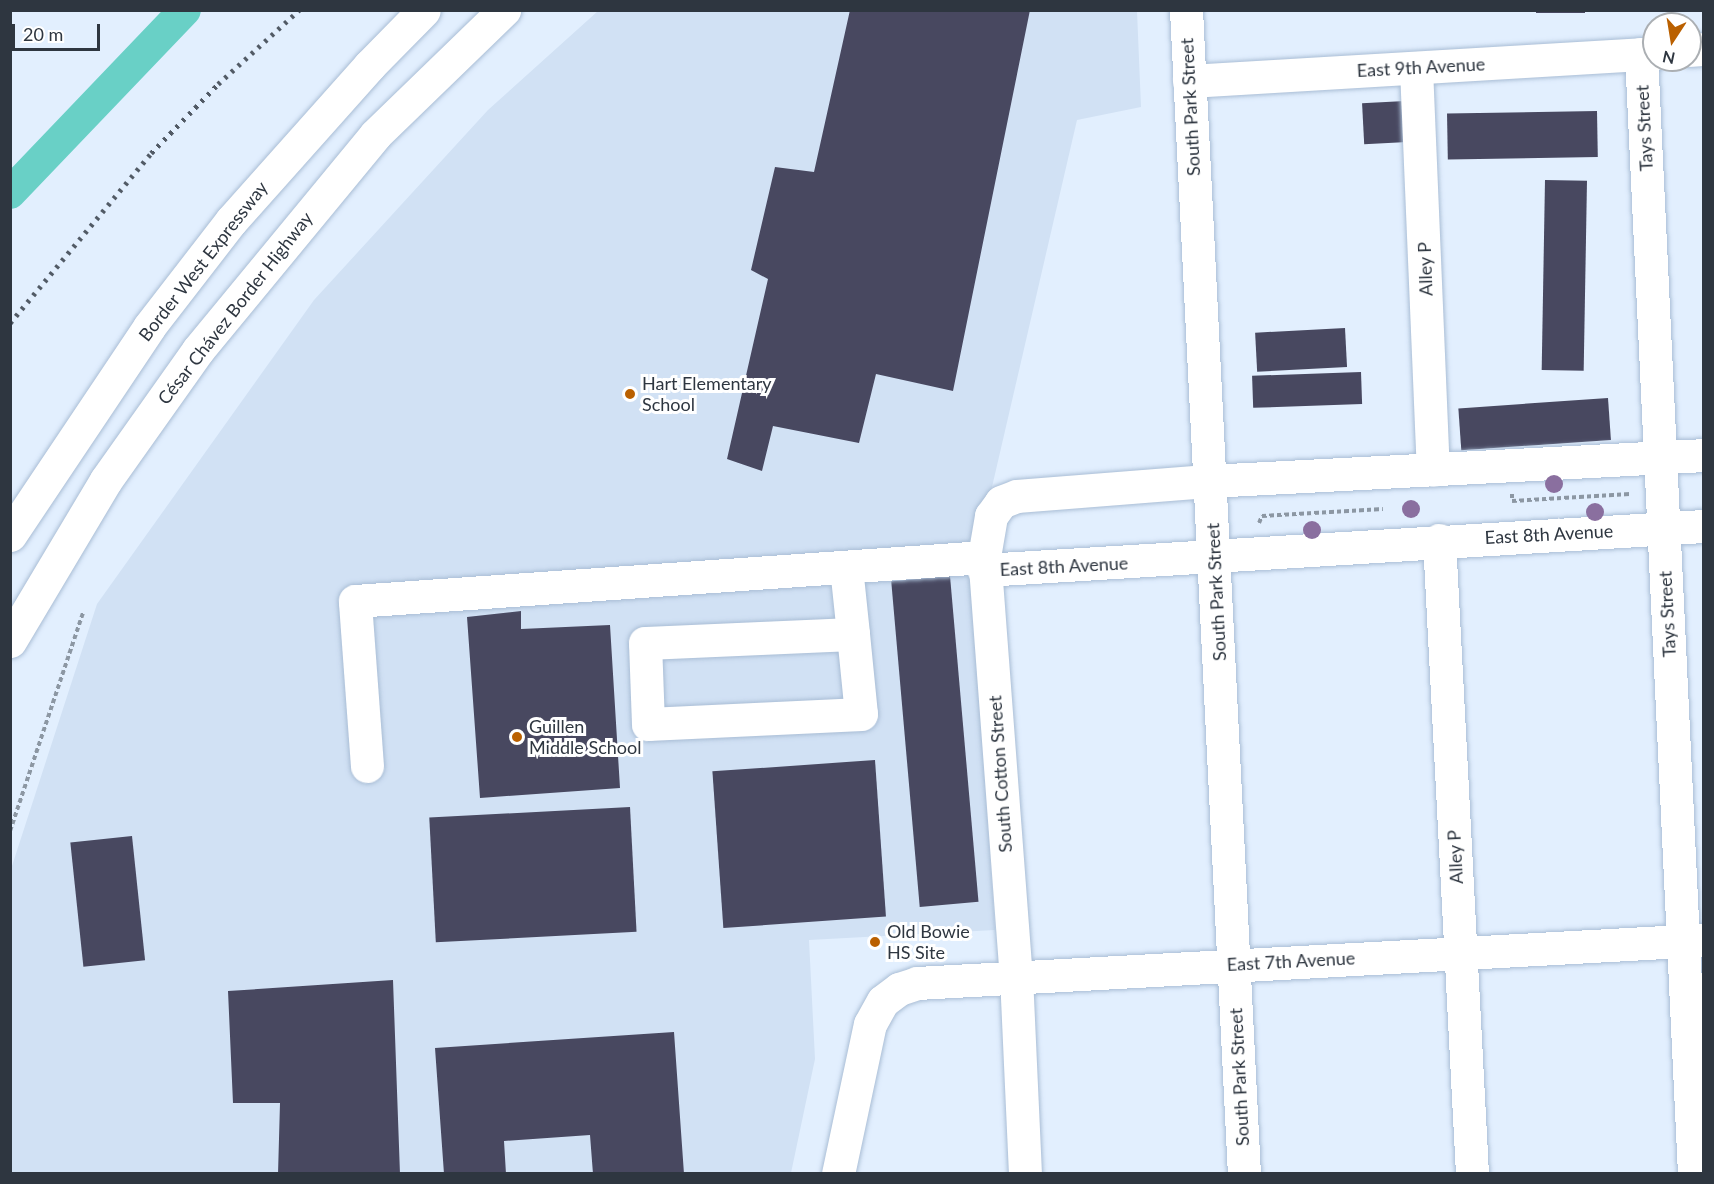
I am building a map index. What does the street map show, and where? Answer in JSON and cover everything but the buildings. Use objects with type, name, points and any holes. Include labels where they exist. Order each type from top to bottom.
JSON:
[{"type":"main road","name":"Border West Expressway","points":[[10,534],[130,355],[231,221],[361,75],[424,10]]},
{"type":"main road","name":"César Chávez Border Highway","points":[[10,641],[106,480],[198,350],[375,135],[504,10]]},
{"type":"main road","name":"South Park Street","points":[[1186,10],[1244,1173]]},
{"type":"main road","name":"East 9th Avenue","points":[[1189,81],[1642,53]]},
{"type":"main road","name":"Alley P","points":[[1416,68],[1433,470]]},
{"type":"main road","name":"Tays Street","points":[[1648,72],[1658,458],[1693,941],[1694,1173]]},
{"type":"main road","name":"East 8th Avenue","points":[[1704,455],[1209,481],[1017,496],[1001,502],[991,516],[984,564],[1215,557],[1438,540],[1704,526]]},
{"type":"main road","name":"Alley P","points":[[1438,540],[1472,1173]]},
{"type":"main road","points":[[367,766],[355,601],[846,567],[984,564]]},
{"type":"main road","name":"South Cotton Street","points":[[984,564],[1016,979],[1025,1173]]},
{"type":"main road","points":[[846,567],[853,634],[861,714],[648,724],[645,643],[853,634]]},
{"type":"main road","name":"East 7th Avenue","points":[[838,1173],[870,1024],[883,1000],[899,989],[917,984],[1234,964],[1693,941]]},
{"type":"path","points":[[1511,490],[1512,501]]},
{"type":"path","points":[[1507,506],[1512,501],[1640,494]]},
{"type":"path","points":[[1382,518],[1387,501]]},
{"type":"path","points":[[1255,532],[1262,516],[1383,509]]},
{"type":"path","points":[[10,831],[83,614]]},
{"type":"shaded area","points":[[598,11],[1137,11],[1141,107],[1077,120],[992,487],[969,541],[995,930],[809,940],[815,1059],[791,1173],[11,1174],[11,869],[97,604],[314,300],[488,110]]},
{"type":"waterway","points":[[10,193],[185,10]]},
{"type":"railway","points":[[10,323],[151,153],[218,84],[299,10]]},
{"type":"place","name":"Hart Elementary School","points":[[630,394]]},
{"type":"place","name":"Guillen Middle School","points":[[517,737]]},
{"type":"place","name":"Old Bowie HS Site","points":[[875,942]]}]
